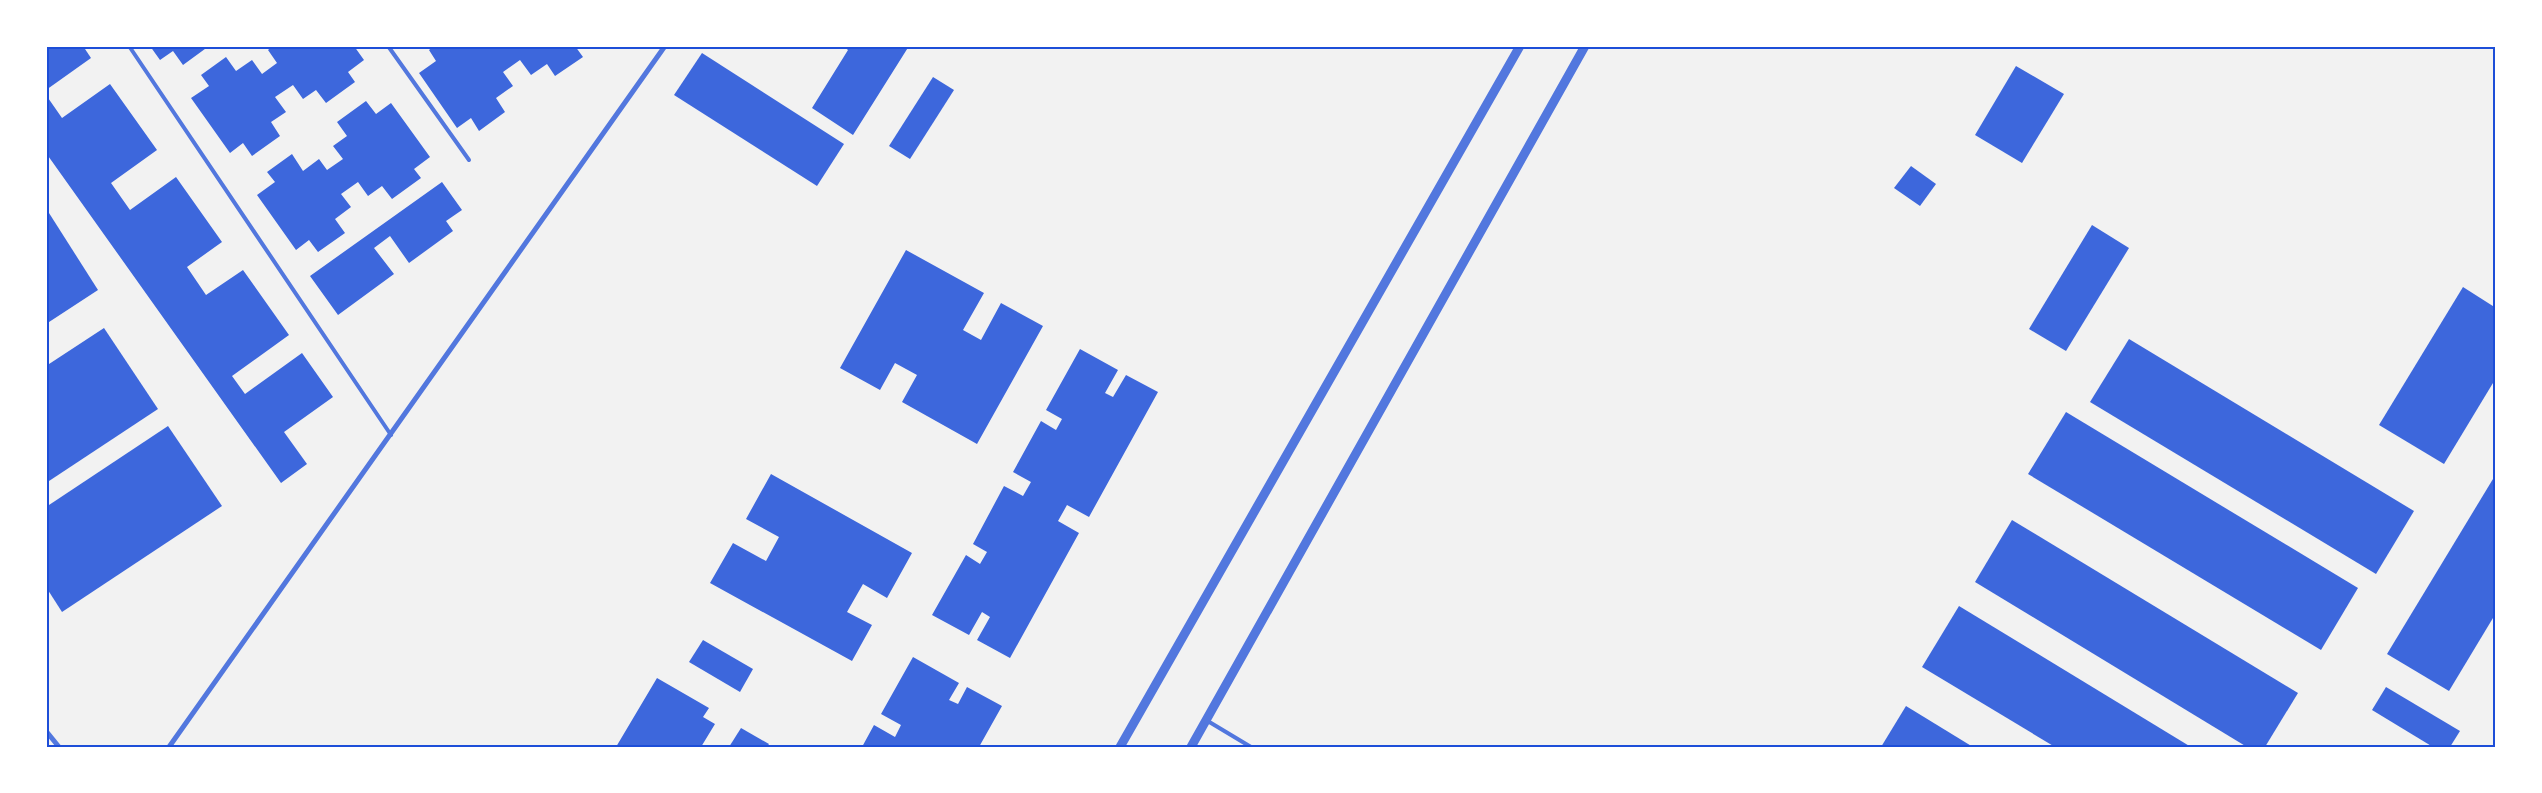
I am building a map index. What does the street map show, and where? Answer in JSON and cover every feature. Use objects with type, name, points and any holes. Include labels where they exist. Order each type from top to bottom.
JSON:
[{"type":"street","points":[[169,747],[391,436],[665,46]]},
{"type":"street","points":[[1120,747],[1520,46]]},
{"type":"street","points":[[1191,747],[1585,46]]},
{"type":"street","points":[[46,731],[59,747]]},
{"type":"lane","points":[[129,46],[391,436]]},
{"type":"lane","points":[[388,46],[469,160]]},
{"type":"lane","points":[[1206,720],[1251,747]]},
{"type":"building","points":[[46,46],[83,46],[91,58],[46,90]]},
{"type":"building","points":[[150,46],[209,46],[183,65],[173,51],[160,60]]},
{"type":"building","points":[[273,46],[354,46],[364,60],[348,72],[355,82],[326,103],[316,90],[303,99],[293,85],[275,97],[286,112],[271,122],[280,136],[252,156],[243,143],[230,153],[191,98],[209,86],[201,75],[226,57],[236,71],[252,60],[262,74],[277,63],[268,50]]},
{"type":"building","points":[[434,46],[487,46],[488,49],[492,46],[575,46],[583,57],[555,76],[547,64],[531,75],[520,60],[503,72],[513,86],[496,98],[505,112],[479,131],[471,118],[457,128],[419,73],[436,61],[429,50]]},
{"type":"building","points":[[843,46],[909,46],[853,135],[812,108],[848,50]]},
{"type":"building","points":[[702,53],[844,144],[817,186],[674,95]]},
{"type":"building","points":[[2016,66],[2064,94],[2022,163],[1975,135]]},
{"type":"building","points":[[933,77],[954,90],[910,159],[889,146]]},
{"type":"building","points":[[110,84],[157,150],[111,183],[130,210],[176,177],[222,242],[187,267],[206,295],[243,270],[289,335],[232,376],[245,394],[302,353],[333,397],[284,432],[307,464],[281,483],[46,153],[46,95],[62,118]]},
{"type":"building","points":[[366,101],[376,114],[391,103],[430,157],[414,169],[421,178],[392,199],[382,186],[368,196],[358,182],[341,194],[351,207],[335,219],[345,233],[318,252],[309,240],[296,250],[257,195],[275,182],[267,172],[292,154],[303,171],[319,159],[327,170],[343,159],[333,146],[347,136],[337,122]]},
{"type":"building","points":[[1911,166],[1936,184],[1920,206],[1894,188]]},
{"type":"building","points":[[442,182],[462,210],[446,221],[453,231],[409,263],[390,236],[374,248],[394,274],[338,315],[310,276]]},
{"type":"building","points":[[49,213],[98,290],[46,324],[46,215]]},
{"type":"building","points":[[2092,225],[2129,248],[2066,351],[2029,329]]},
{"type":"building","points":[[906,250],[984,293],[963,330],[981,340],[1001,303],[1043,326],[977,444],[902,402],[917,375],[895,363],[880,390],[840,368]]},
{"type":"building","points":[[2463,287],[2496,308],[2496,378],[2444,464],[2379,425]]},
{"type":"building","points":[[104,328],[158,409],[46,483],[46,366]]},
{"type":"building","points":[[2129,339],[2414,511],[2376,574],[2090,402]]},
{"type":"building","points":[[1080,349],[1118,370],[1105,393],[1113,397],[1126,375],[1158,392],[1089,517],[1067,505],[1058,521],[1079,533],[1010,658],[977,640],[990,617],[982,612],[969,635],[932,615],[966,555],[980,564],[987,552],[973,544],[1004,486],[1023,496],[1031,482],[1013,472],[1041,421],[1056,430],[1062,419],[1046,410]]},
{"type":"building","points":[[2066,412],[2358,588],[2321,650],[2028,474]]},
{"type":"building","points":[[168,426],[222,506],[62,612],[46,587],[46,507]]},
{"type":"building","points":[[771,474],[912,553],[887,598],[863,584],[847,612],[872,625],[852,661],[710,583],[733,543],[766,561],[779,537],[746,519]]},
{"type":"building","points":[[2496,474],[2496,613],[2449,691],[2387,654]]},
{"type":"building","points":[[2012,520],[2298,693],[2265,747],[2247,747],[1975,582]]},
{"type":"building","points":[[1959,606],[2191,747],[2055,747],[1922,667]]},
{"type":"building","points":[[703,640],[753,669],[740,692],[689,662]]},
{"type":"building","points":[[913,657],[959,683],[949,700],[958,704],[967,687],[1002,706],[979,747],[862,747],[874,725],[895,737],[901,725],[881,714]]},
{"type":"building","points":[[657,678],[709,708],[703,717],[715,724],[701,747],[616,747]]},
{"type":"building","points":[[2386,687],[2460,731],[2450,747],[2433,747],[2372,710]]},
{"type":"building","points":[[1906,706],[1973,747],[1881,747]]},
{"type":"building","points":[[741,728],[769,744],[767,747],[729,747]]}]
